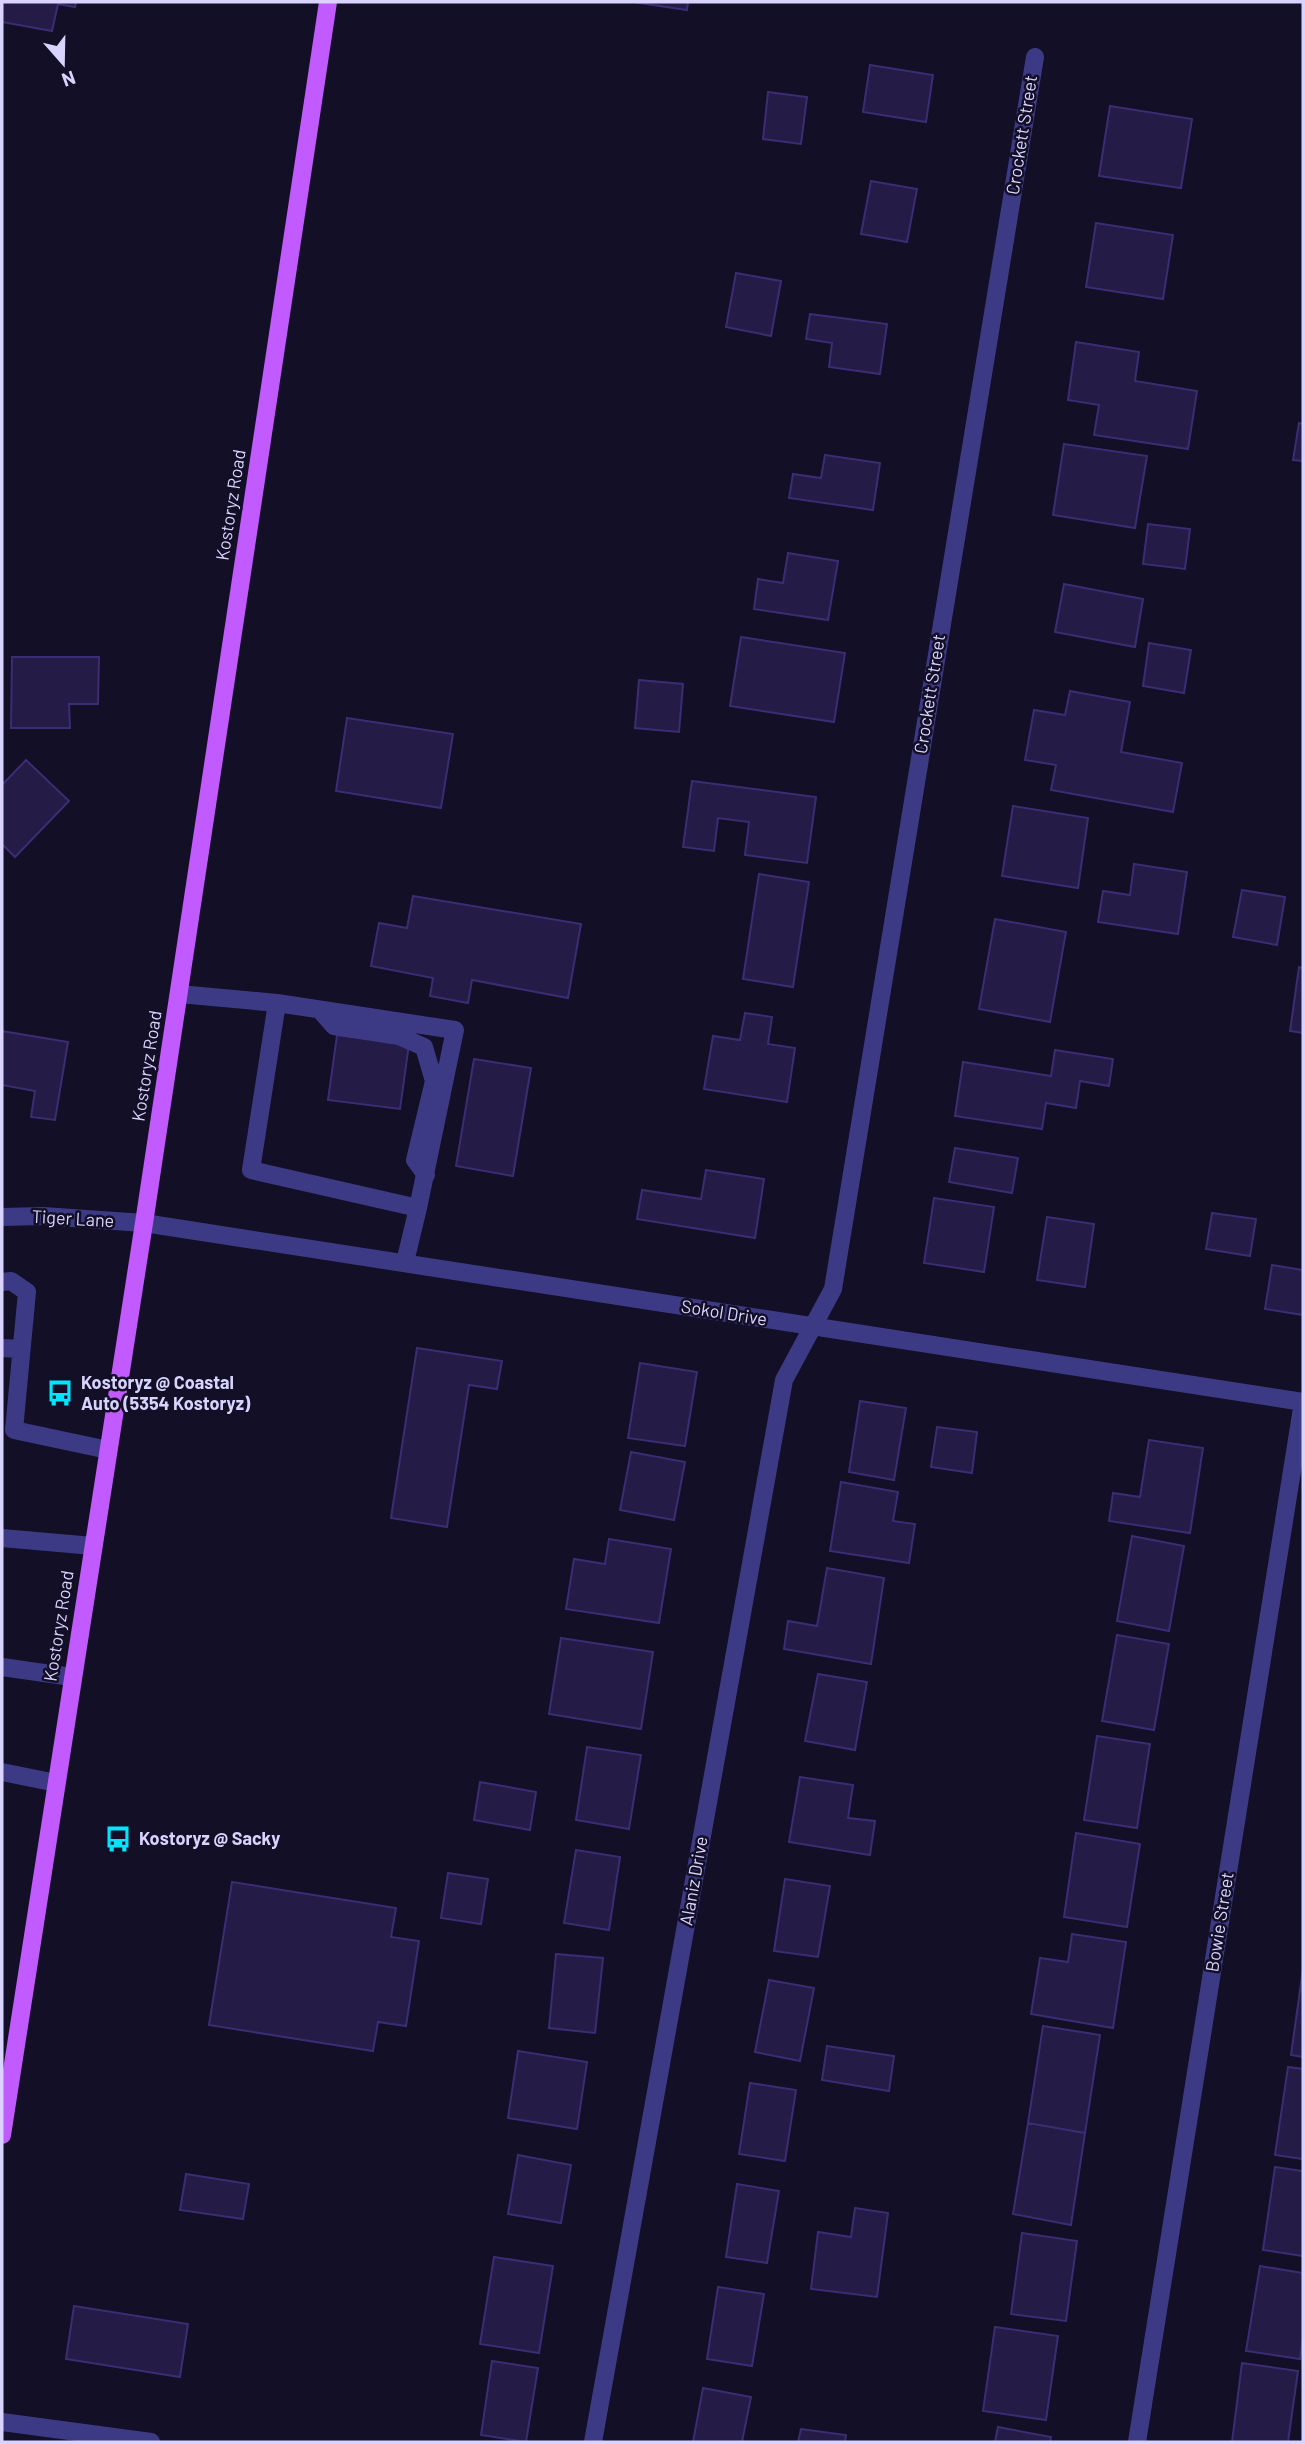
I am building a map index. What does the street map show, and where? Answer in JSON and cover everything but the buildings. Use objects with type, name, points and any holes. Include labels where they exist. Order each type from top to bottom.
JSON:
[{"type":"main road","name":"Kostoryz Road","points":[[2,2135],[179,994],[328,2]]},
{"type":"street","name":"Crockett Street","points":[[813,1327],[833,1289],[1035,57]]},
{"type":"street","points":[[179,994],[277,1003],[455,1030],[426,1175],[405,1262]]},
{"type":"street","points":[[277,1003],[251,1170],[418,1208]]},
{"type":"street","points":[[320,1010],[334,1026],[399,1037],[424,1047],[434,1081],[415,1160],[426,1175]]},
{"type":"street","name":"Tiger Lane","points":[[2,1217],[43,1216],[144,1223]]},
{"type":"street","name":"Sokol Drive","points":[[144,1223],[1303,1402]]},
{"type":"street","points":[[2,1282],[11,1281],[27,1292],[14,1430],[108,1450]]},
{"type":"street","name":"Alaniz Drive","points":[[593,2442],[784,1380],[813,1327]]},
{"type":"street","points":[[2,1348],[22,1349]]},
{"type":"street","name":"Bowie Street","points":[[1137,2442],[1303,1402]]},
{"type":"street","points":[[2,1538],[93,1546]]},
{"type":"street","points":[[2,1667],[72,1677]]},
{"type":"street","points":[[2,1772],[56,1783]]},
{"type":"street","points":[[2,2422],[151,2442]]},
{"type":"place","name":"Kostoryz @ Coastal Auto (5354 Kostoryz)","points":[[60,1393]]},
{"type":"place","name":"Kostoryz @ Sacky","points":[[118,1839]]}]
